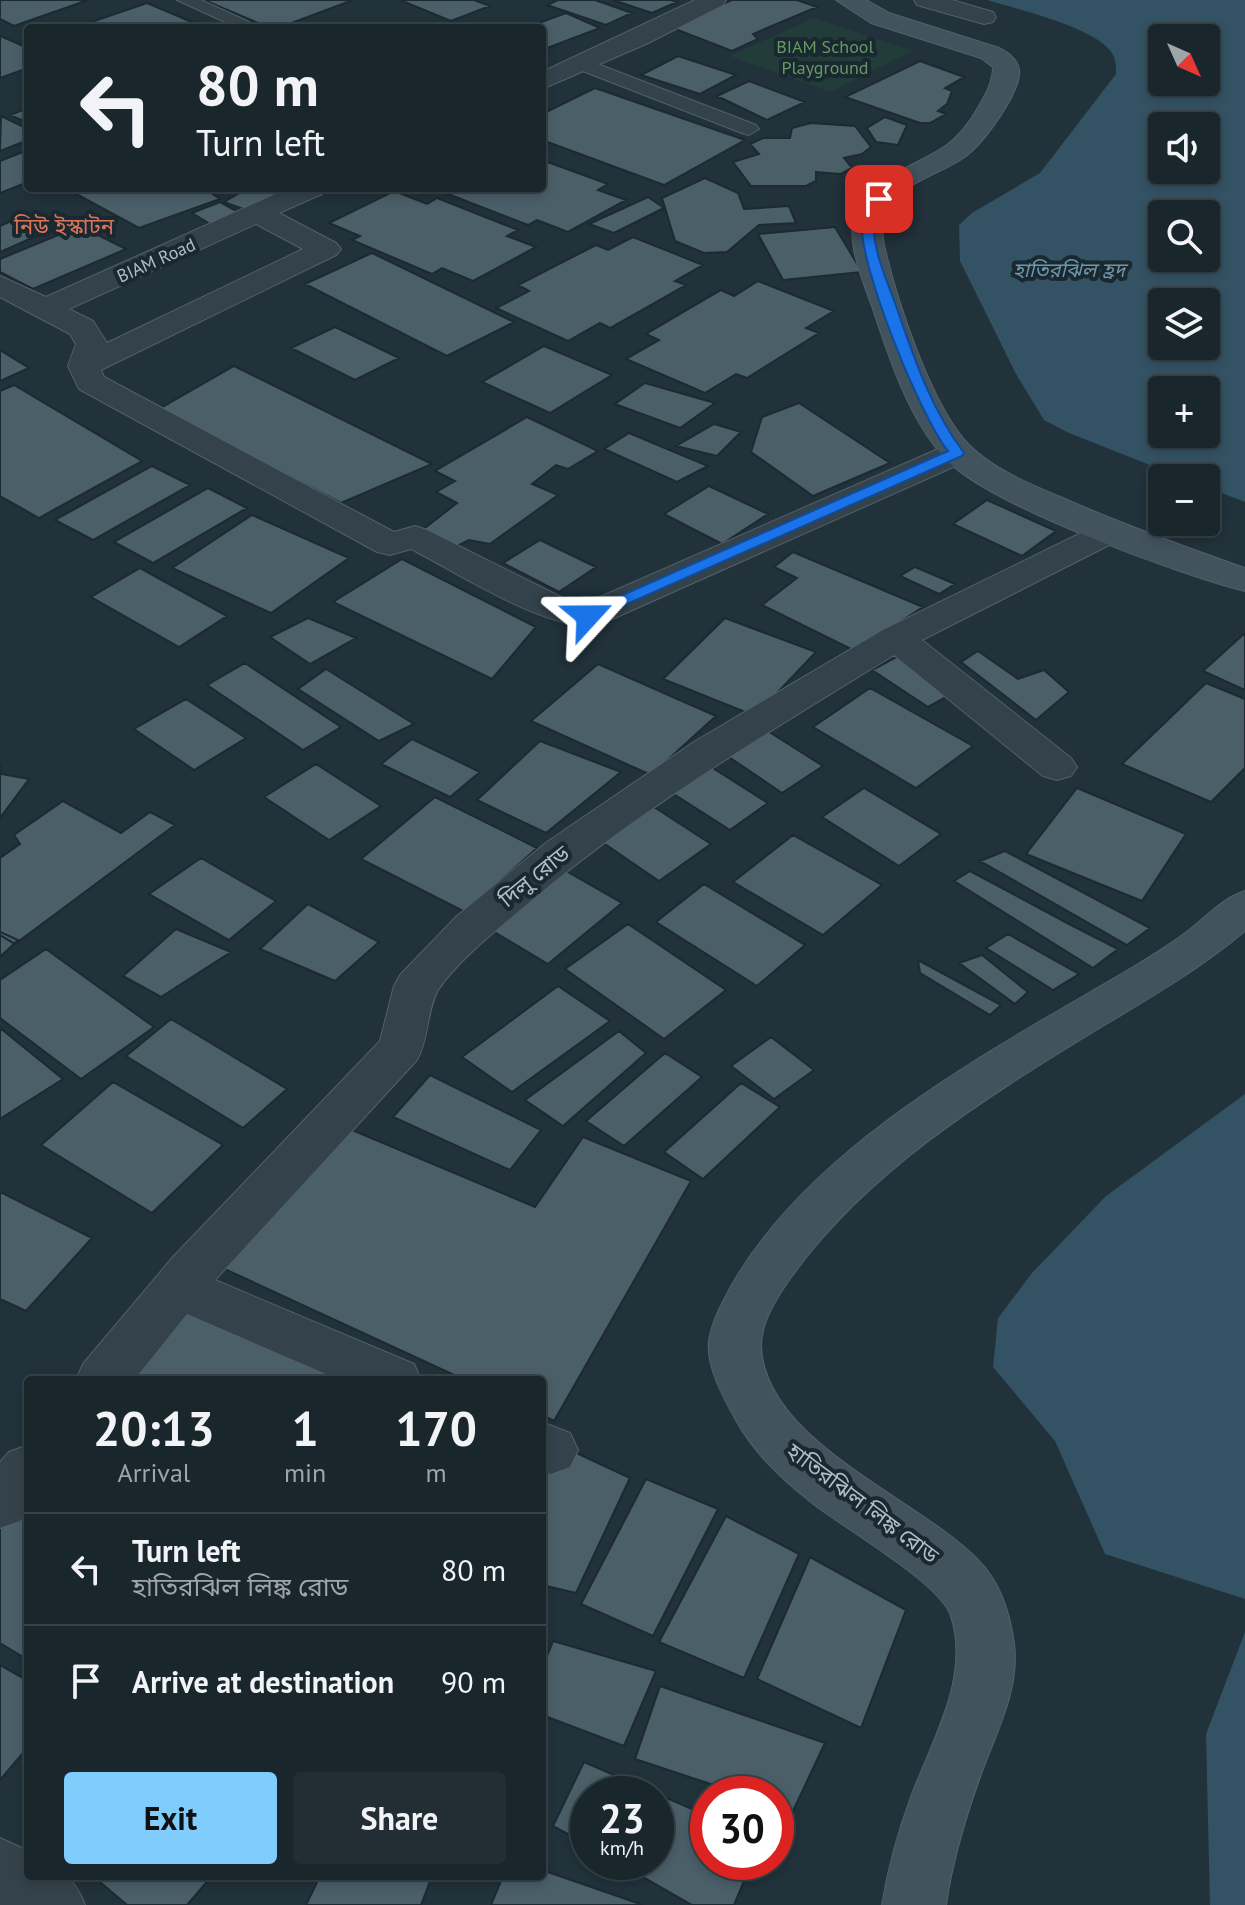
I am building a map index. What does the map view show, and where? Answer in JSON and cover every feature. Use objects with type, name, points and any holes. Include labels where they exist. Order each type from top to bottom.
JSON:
[{"type":"street","points":[[546,79],[637,39],[714,0]]},
{"type":"street","points":[[848,0],[880,18],[990,53],[1001,60],[1006,69],[1004,83],[995,102],[967,142],[902,180],[879,199],[870,212],[867,225],[871,254],[914,375],[945,438],[957,453],[1008,486],[1109,532],[1245,580]]},
{"type":"street","points":[[926,0],[984,17]]},
{"type":"street","name":"BIAM Road","points":[[47,308],[304,192]]},
{"type":"street","points":[[84,366],[326,249],[259,214]]},
{"type":"street","points":[[0,285],[82,328],[92,344],[84,366],[90,382],[390,544],[415,537],[564,613],[588,616],[957,453]]},
{"type":"street","name":"দিলু রোড","points":[[105,1376],[178,1287],[401,1048],[416,986],[472,927],[562,852],[708,751],[896,638],[1109,532]]},
{"type":"street","points":[[896,638],[1057,767]]},
{"type":"street","name":"হাতিরঝিল লিঙ্ক রোড","points":[[914,1905],[938,1811],[987,1673],[979,1611],[946,1565],[790,1452],[751,1401],[735,1344],[753,1297],[783,1251],[831,1198],[920,1121],[1062,1029],[1179,959],[1245,906]]},
{"type":"street","points":[[178,1287],[386,1376]]},
{"type":"street","points":[[0,1503],[24,1474]]},
{"type":"street","points":[[0,1870],[53,1905]]},
{"type":"lane","points":[[186,0],[240,22]]},
{"type":"lane","points":[[582,64],[749,129]]},
{"type":"green space","name":"BIAM School Playground","points":[[813,18],[912,51],[830,92],[730,56]]},
{"type":"water","name":"হাতিরঝিল হ্রদ","points":[[987,0],[1245,0],[1245,502],[1220,492],[1220,464],[1148,464],[1044,420],[1016,374],[960,261],[959,225],[972,213],[1040,173],[1116,74],[1113,55],[1106,46],[1056,21]]},
{"type":"water","points":[[1245,1094],[1245,1599],[1105,1554],[1055,1441],[993,1367],[998,1318],[1032,1273],[1106,1196]]},
{"type":"water","points":[[1245,1632],[1245,1905],[1210,1905],[1206,1734]]},
{"type":"building","points":[[0,0],[88,0],[14,26],[0,19]]},
{"type":"building","points":[[204,0],[353,0],[289,24],[261,24]]},
{"type":"building","points":[[400,0],[474,0],[490,6],[451,21]]},
{"type":"building","points":[[558,0],[595,0],[632,13],[606,25],[547,5]]},
{"type":"building","points":[[613,0],[671,0],[677,2],[652,13]]},
{"type":"building","points":[[732,0],[797,0],[817,7],[753,34],[758,39],[732,51],[670,27]]},
{"type":"building","points":[[147,3],[197,24],[86,24]]},
{"type":"building","points":[[566,13],[600,28],[546,48],[546,24],[536,24]]},
{"type":"building","points":[[0,36],[24,46],[24,69],[0,78]]},
{"type":"building","points":[[678,56],[736,75],[700,94],[641,75]]},
{"type":"building","points":[[920,61],[964,77],[945,88],[952,91],[947,104],[938,111],[946,114],[930,123],[920,123],[845,97]]},
{"type":"building","points":[[749,81],[805,102],[767,120],[717,96]]},
{"type":"building","points":[[595,88],[745,140],[664,185],[546,141],[546,112]]},
{"type":"building","points":[[24,110],[24,121],[10,115]]},
{"type":"building","points":[[1,116],[24,127],[24,142],[0,151]]},
{"type":"building","points":[[885,117],[907,125],[898,145],[876,142],[867,128]]},
{"type":"building","points":[[811,123],[855,126],[871,147],[862,154],[844,158],[852,168],[841,174],[816,172],[816,181],[806,186],[751,186],[733,162],[759,154],[750,144],[763,138],[790,138],[792,128]]},
{"type":"building","points":[[24,152],[24,184],[0,193],[0,161]]},
{"type":"building","points":[[546,161],[608,184],[598,190],[626,200],[568,232],[537,220],[528,225],[448,194],[546,192]]},
{"type":"building","points":[[705,178],[738,193],[744,209],[789,206],[796,223],[759,225],[727,252],[704,253],[675,241],[662,198]]},
{"type":"building","points":[[72,192],[210,192],[220,199],[139,228]]},
{"type":"building","points":[[241,192],[276,192],[282,195],[246,210],[224,202]]},
{"type":"building","points":[[397,192],[427,204],[437,198],[518,230],[507,236],[536,247],[473,281],[442,268],[432,274],[352,240],[360,236],[329,223]]},
{"type":"building","points":[[648,197],[664,208],[614,233],[589,224]]},
{"type":"building","points":[[220,202],[240,213],[210,224],[192,213]]},
{"type":"building","points":[[24,215],[52,229],[0,252],[0,226]]},
{"type":"building","points":[[80,226],[126,249],[33,289],[0,272],[0,259]]},
{"type":"building","points":[[835,227],[862,272],[783,280],[758,234]]},
{"type":"building","points":[[633,237],[703,265],[675,281],[686,285],[610,328],[600,323],[568,341],[496,308],[529,291],[518,285],[596,245],[608,250]]},
{"type":"building","points":[[372,253],[514,322],[447,356],[305,284]]},
{"type":"building","points":[[758,281],[834,311],[806,328],[819,333],[747,378],[736,374],[705,393],[626,359],[659,340],[646,334],[721,290],[734,296]]},
{"type":"building","points":[[335,327],[399,358],[355,380],[291,348]]},
{"type":"building","points":[[544,346],[612,375],[550,413],[482,382]]},
{"type":"building","points":[[0,350],[29,368],[0,381]]},
{"type":"building","points":[[234,366],[432,464],[341,503],[159,409]]},
{"type":"building","points":[[645,383],[715,403],[680,428],[615,404]]},
{"type":"building","points":[[14,385],[142,461],[39,518],[0,496],[0,391]]},
{"type":"building","points":[[799,403],[890,463],[813,496],[751,452],[762,417]]},
{"type":"building","points":[[527,417],[598,451],[568,469],[556,465],[532,484],[558,495],[490,544],[469,540],[453,548],[421,531],[457,503],[436,492],[455,481],[435,471]]},
{"type":"building","points":[[714,424],[741,432],[717,456],[676,446]]},
{"type":"building","points":[[629,433],[708,466],[677,482],[604,449]]},
{"type":"building","points":[[152,466],[190,485],[93,540],[55,520]]},
{"type":"building","points":[[709,486],[768,514],[722,544],[664,514]]},
{"type":"building","points":[[208,488],[247,508],[153,563],[114,542]]},
{"type":"building","points":[[987,500],[1056,531],[1022,556],[953,524]]},
{"type":"building","points":[[252,515],[349,558],[271,613],[172,568]]},
{"type":"building","points":[[540,540],[596,567],[559,592],[503,563]]},
{"type":"building","points":[[793,552],[923,607],[855,651],[762,605],[797,578],[774,567]]},
{"type":"building","points":[[402,559],[536,627],[492,679],[333,602]]},
{"type":"building","points":[[915,567],[955,584],[939,594],[900,576]]},
{"type":"building","points":[[140,568],[227,616],[179,647],[91,597]]},
{"type":"building","points":[[308,618],[356,638],[310,664],[270,637]]},
{"type":"building","points":[[725,618],[816,652],[755,716],[663,679]]},
{"type":"building","points":[[1245,633],[1245,690],[1203,671]]},
{"type":"building","points":[[978,651],[1018,679],[1044,670],[1069,692],[1036,720],[961,662]]},
{"type":"building","points":[[902,654],[957,691],[928,707],[872,670]]},
{"type":"building","points":[[245,663],[341,727],[303,750],[207,685]]},
{"type":"building","points":[[598,664],[716,716],[651,775],[531,721]]},
{"type":"building","points":[[326,669],[414,724],[379,741],[298,689]]},
{"type":"building","points":[[1206,683],[1245,699],[1245,768],[1211,802],[1122,764]]},
{"type":"building","points":[[870,688],[973,746],[916,788],[813,727]]},
{"type":"building","points":[[186,699],[246,738],[194,770],[134,729]]},
{"type":"building","points":[[763,728],[823,766],[782,793],[723,753]]},
{"type":"building","points":[[412,739],[480,772],[450,797],[381,764]]},
{"type":"building","points":[[540,741],[621,772],[546,833],[477,800]]},
{"type":"building","points":[[0,762],[1,774],[29,779],[0,818]]},
{"type":"building","points":[[316,764],[381,806],[329,840],[264,797]]},
{"type":"building","points":[[708,765],[768,803],[730,830],[669,791]]},
{"type":"building","points":[[864,788],[941,834],[899,866],[822,817]]},
{"type":"building","points":[[1077,788],[1186,834],[1142,901],[1026,854]]},
{"type":"building","points":[[435,797],[537,848],[465,912],[361,859]]},
{"type":"building","points":[[63,801],[121,833],[150,812],[175,825],[15,944],[0,935],[0,858],[20,844],[14,835]]},
{"type":"building","points":[[654,807],[711,844],[659,881],[602,842]]},
{"type":"building","points":[[793,835],[882,885],[823,935],[733,882]]},
{"type":"building","points":[[1005,851],[1150,928],[1127,945],[980,861]]},
{"type":"building","points":[[201,858],[276,901],[229,940],[149,894]]},
{"type":"building","points":[[566,871],[622,903],[548,964],[491,930]]},
{"type":"building","points":[[970,871],[1118,949],[1093,968],[954,881]]},
{"type":"building","points":[[704,884],[805,945],[757,986],[656,922]]},
{"type":"building","points":[[308,904],[379,942],[335,981],[260,949]]},
{"type":"building","points":[[628,924],[726,990],[664,1039],[565,969]]},
{"type":"building","points":[[176,929],[231,952],[161,997],[123,976]]},
{"type":"building","points":[[0,932],[18,940],[0,957]]},
{"type":"building","points":[[1008,934],[1079,974],[1053,990],[986,948]]},
{"type":"building","points":[[46,949],[154,1027],[81,1079],[0,1018],[0,980]]},
{"type":"building","points":[[982,955],[1028,992],[1015,1004],[959,963]]},
{"type":"building","points":[[918,960],[1001,1005],[990,1015],[920,973]]},
{"type":"building","points":[[558,986],[610,1021],[512,1092],[462,1057]]},
{"type":"building","points":[[171,1019],[287,1089],[243,1128],[126,1056]]},
{"type":"building","points":[[0,1028],[63,1079],[0,1119]]},
{"type":"building","points":[[619,1031],[646,1053],[563,1126],[525,1100]]},
{"type":"building","points":[[771,1037],[814,1070],[774,1099],[731,1066]]},
{"type":"building","points":[[665,1053],[702,1077],[624,1146],[586,1121]]},
{"type":"building","points":[[430,1075],[541,1130],[510,1170],[393,1117]]},
{"type":"building","points":[[113,1082],[223,1145],[152,1213],[41,1145]]},
{"type":"building","points":[[741,1083],[780,1107],[703,1179],[664,1152]]},
{"type":"building","points":[[333,1122],[535,1207],[583,1137],[691,1181],[554,1421],[546,1417],[546,1376],[456,1376],[216,1265]]},
{"type":"building","points":[[0,1192],[92,1238],[26,1311],[0,1299]]},
{"type":"building","points":[[186,1305],[328,1372],[324,1376],[128,1376]]},
{"type":"building","points":[[553,1442],[630,1478],[576,1593],[546,1586],[546,1462]]},
{"type":"building","points":[[646,1479],[718,1509],[653,1636],[581,1604]]},
{"type":"building","points":[[10,1504],[24,1512],[24,1658],[0,1643],[0,1516]]},
{"type":"building","points":[[726,1516],[799,1554],[744,1678],[659,1642]]},
{"type":"building","points":[[810,1557],[906,1610],[861,1728],[757,1679]]},
{"type":"building","points":[[553,1641],[656,1671],[624,1746],[546,1717],[546,1658]]},
{"type":"building","points":[[0,1665],[24,1679],[24,1752],[0,1780]]},
{"type":"building","points":[[660,1686],[825,1743],[794,1809],[794,1776],[690,1777],[635,1759]]},
{"type":"building","points":[[584,1762],[616,1776],[577,1776]]},
{"type":"building","points":[[570,1791],[570,1835],[553,1826]]},
{"type":"building","points":[[674,1801],[690,1808],[690,1880],[744,1880],[734,1905],[692,1905],[648,1880],[674,1880]]},
{"type":"building","points":[[546,1871],[643,1905],[491,1905],[501,1880],[546,1880]]},
{"type":"building","points":[[98,1880],[209,1880],[187,1905],[127,1905]]},
{"type":"building","points":[[318,1880],[430,1880],[421,1905],[306,1905]]},
{"type":"district","name":"নিউ ইস্কাটন","points":[[64,226]]},
{"type":"route","points":[[588,616],[957,453],[945,438],[914,375],[871,254],[867,225],[870,212],[879,199]]}]
